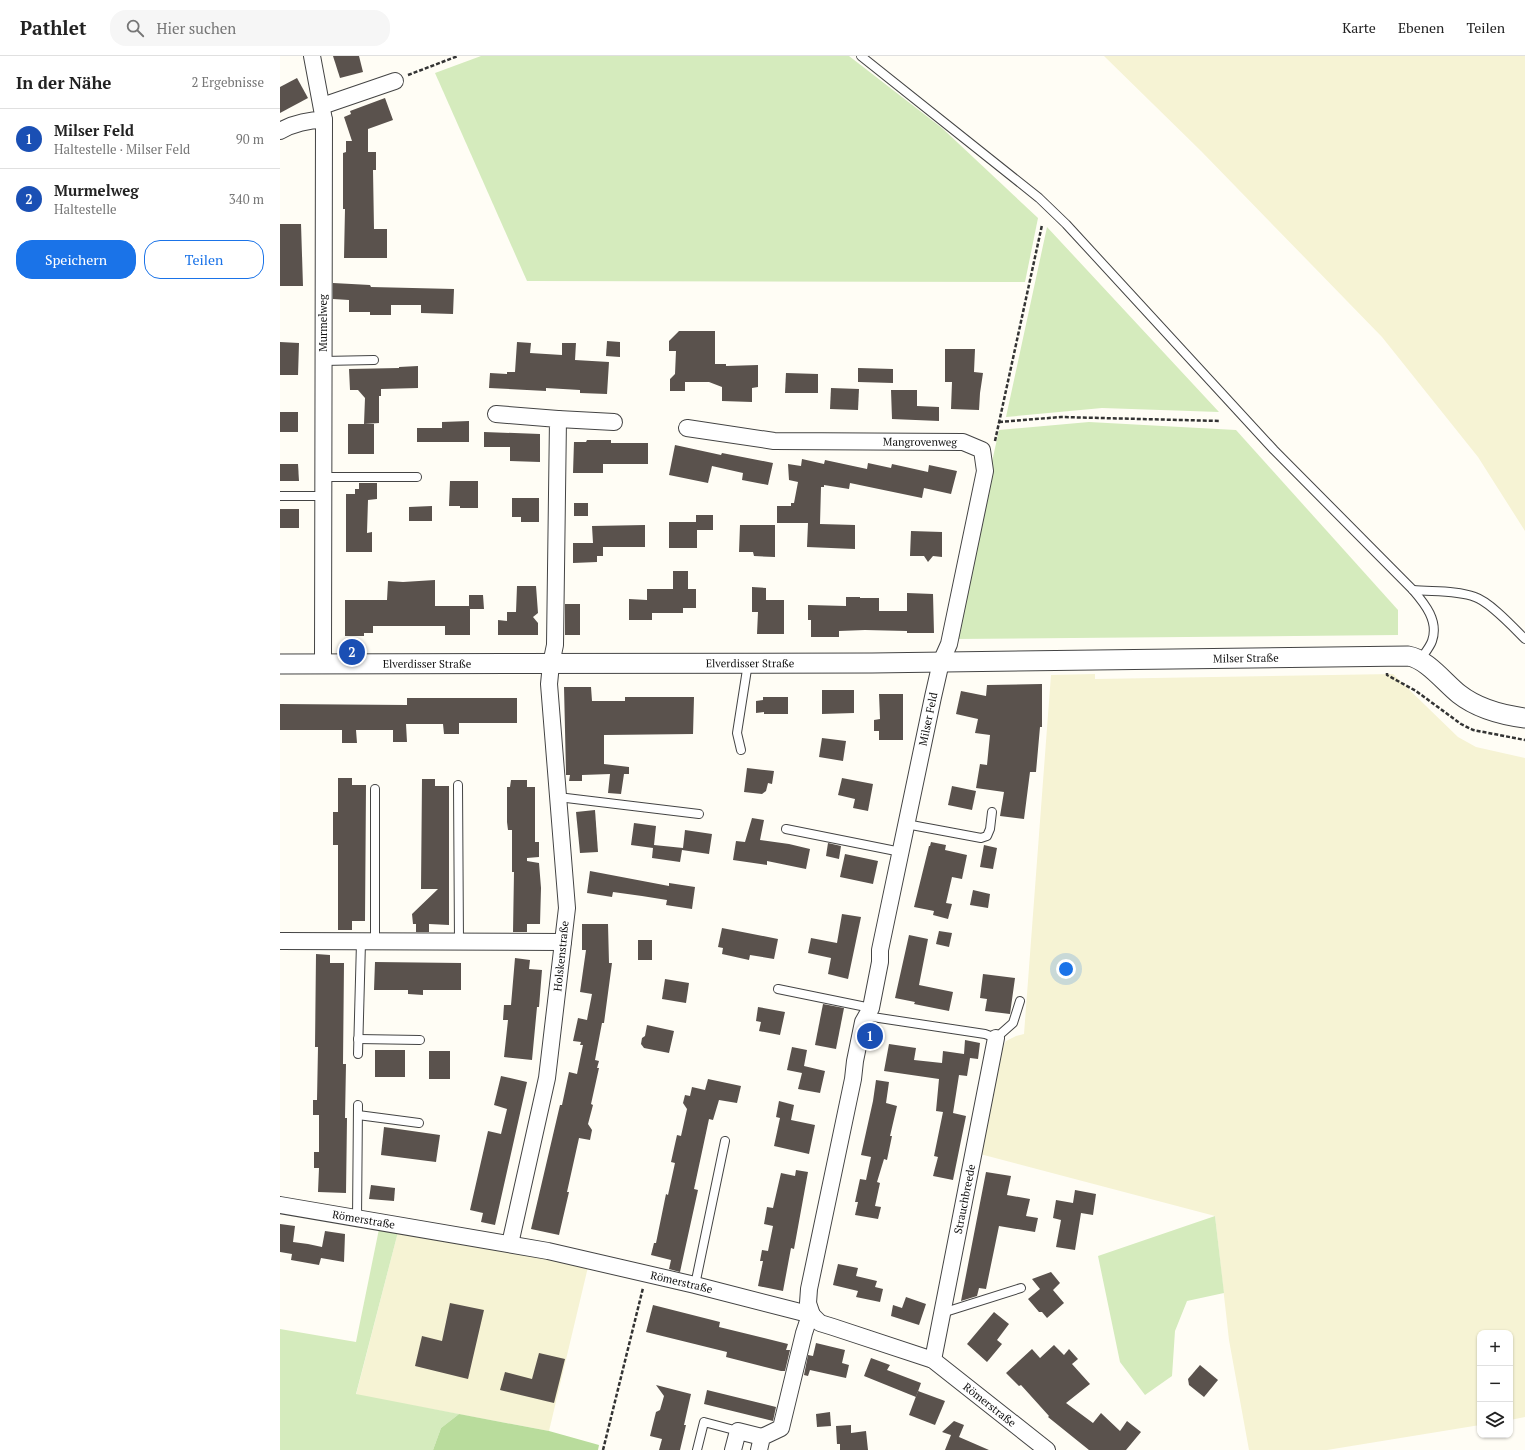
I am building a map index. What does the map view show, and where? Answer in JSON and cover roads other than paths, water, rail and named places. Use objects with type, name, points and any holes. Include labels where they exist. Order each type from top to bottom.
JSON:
[{"type":"street","name":"Murmelweg","points":[[312,56],[323,113],[323,664]]},
{"type":"street","points":[[280,131],[395,81]]},
{"type":"street","points":[[496,414],[614,422]]},
{"type":"street","points":[[551,664],[555,645],[558,419]]},
{"type":"street","name":"Mangrovenweg","points":[[687,428],[774,441],[963,442],[982,450],[985,471],[945,662]]},
{"type":"street","name":"Milser Straße","points":[[945,662],[1408,656],[1420,660],[1460,695],[1485,708],[1505,715],[1525,718]]},
{"type":"street","name":"Elverdisser Straße","points":[[280,664],[748,664],[945,662]]},
{"type":"street","name":"Milser Feld","points":[[812,1315],[808,1303],[809,1290],[854,1079],[855,1061],[863,1022],[869,1012],[906,824],[945,662]]},
{"type":"street","name":"Holskenstraße","points":[[510,1244],[547,1078],[567,908],[549,684],[551,664]]},
{"type":"street","points":[[280,941],[563,942]]},
{"type":"street","name":"Strauchbreede","points":[[933,1360],[996,1038]]},
{"type":"street","name":"Römerstraße","points":[[280,1205],[510,1244],[695,1285],[812,1315],[820,1323],[833,1328],[933,1360],[1047,1450]]},
{"type":"street","points":[[733,1450],[738,1431],[760,1444],[781,1428],[804,1333],[812,1315]]},
{"type":"lane","points":[[861,56],[1039,198],[1066,224],[1274,450],[1413,590],[1427,606],[1432,619],[1432,642],[1420,660]]},
{"type":"lane","points":[[323,361],[374,360]]},
{"type":"lane","points":[[323,477],[417,477]]},
{"type":"lane","points":[[280,496],[323,496]]},
{"type":"lane","points":[[1413,590],[1455,593],[1476,597],[1496,611],[1525,639]]},
{"type":"lane","points":[[741,750],[737,733],[748,664]]},
{"type":"lane","points":[[458,785],[458,942]]},
{"type":"lane","points":[[358,1054],[358,1039],[368,942],[375,789]]},
{"type":"lane","points":[[558,798],[699,814]]},
{"type":"lane","points":[[906,824],[980,838],[987,836],[990,829],[992,812]]},
{"type":"lane","points":[[786,829],[901,852]]},
{"type":"lane","points":[[778,989],[869,1012],[985,1034],[996,1038],[1012,1023],[1020,1001]]},
{"type":"lane","points":[[358,1039],[420,1040]]},
{"type":"lane","points":[[357,1219],[358,1105]]},
{"type":"lane","points":[[358,1115],[420,1123]]},
{"type":"lane","points":[[695,1285],[725,1142]]},
{"type":"lane","points":[[942,1313],[1020,1288]]},
{"type":"lane","points":[[697,1450],[704,1422],[738,1431]]},
{"type":"place","name":"Murmelweg","points":[[352,652]]},
{"type":"place","name":"Milser Feld","points":[[870,1036]]}]
